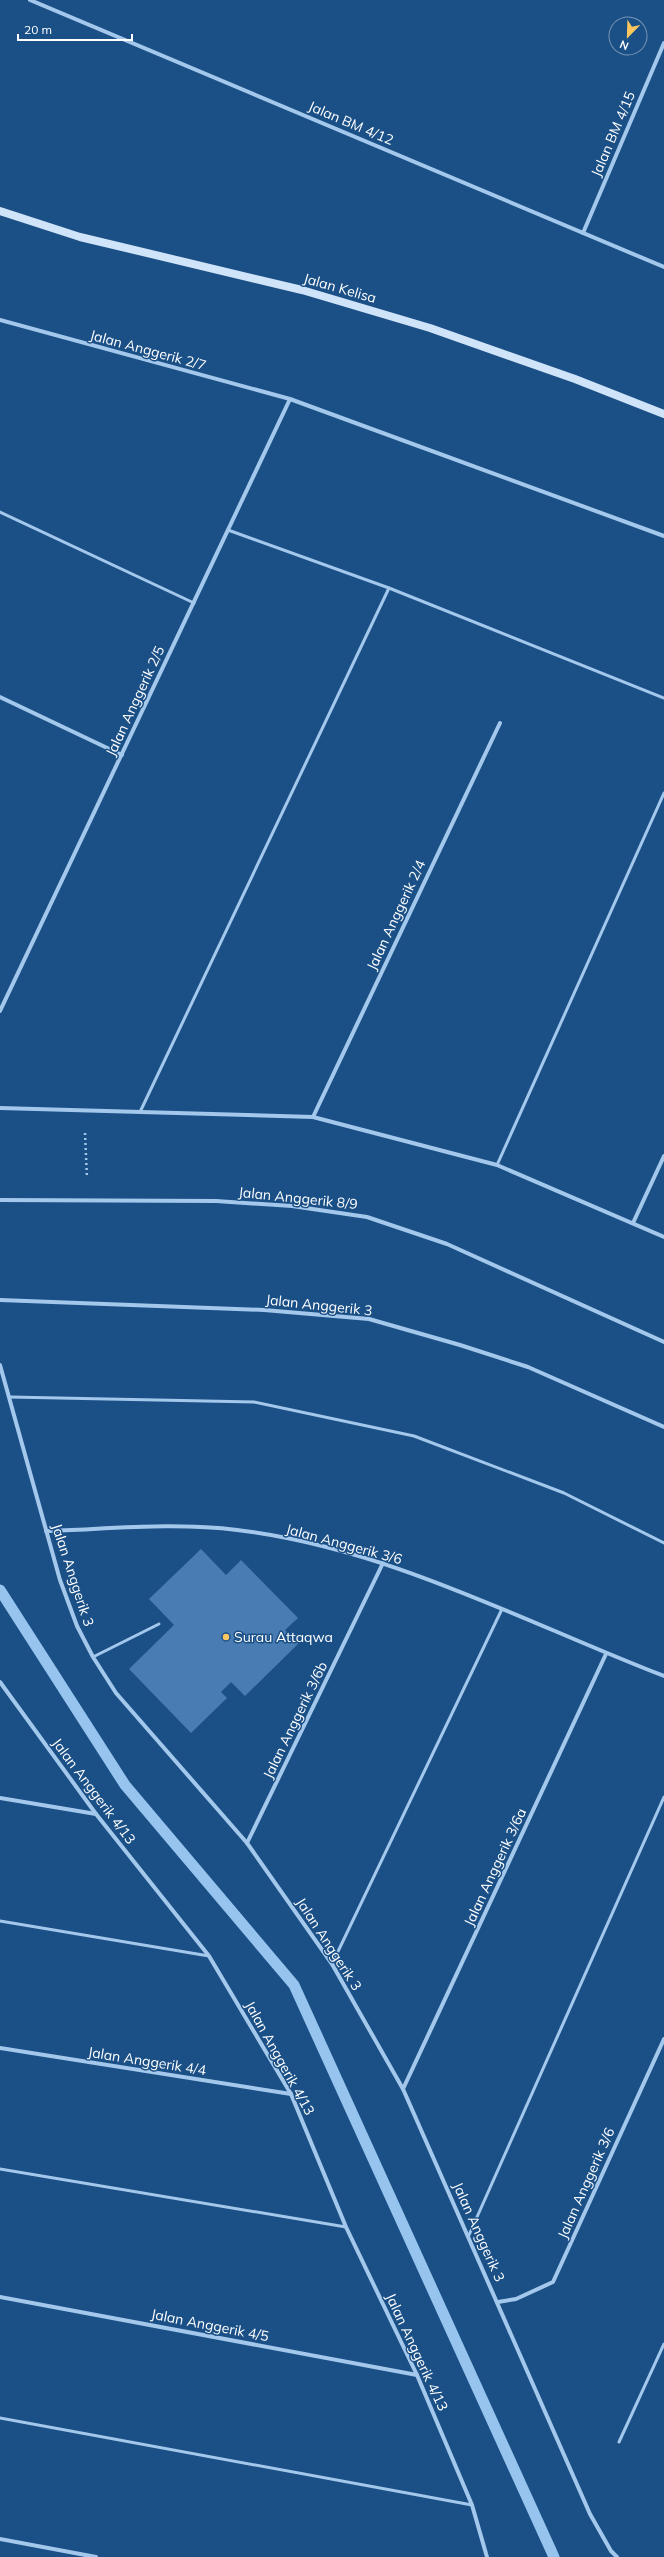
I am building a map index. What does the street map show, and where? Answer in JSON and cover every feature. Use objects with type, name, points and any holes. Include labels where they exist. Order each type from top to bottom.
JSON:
[{"type":"main road","name":"Jalan Kelisa","points":[[0,211],[80,237],[302,290],[415,324],[575,379],[664,414]]},
{"type":"street","name":"Jalan BM 4/12","points":[[30,0],[664,267]]},
{"type":"street","name":"Jalan BM 4/15","points":[[583,233],[664,43]]},
{"type":"street","name":"Jalan Anggerik 2/7","points":[[0,320],[290,399],[664,536]]},
{"type":"street","name":"Jalan Anggerik 2/5","points":[[0,1011],[290,399]]},
{"type":"street","points":[[0,696],[122,755]]},
{"type":"street","name":"Jalan Anggerik 2/4","points":[[313,1117],[500,723]]},
{"type":"street","points":[[0,1108],[313,1117],[497,1165],[664,1237]]},
{"type":"street","points":[[633,1223],[664,1156]]},
{"type":"street","name":"Jalan Anggerik 8/9","points":[[0,1200],[216,1201],[292,1206],[366,1217],[447,1244],[664,1342]]},
{"type":"street","name":"Jalan Anggerik 3","points":[[0,1300],[264,1310],[369,1319],[460,1345],[528,1367],[664,1427]]},
{"type":"street","name":"Jalan Anggerik 3","points":[[0,1365],[10,1396],[46,1531],[77,1626],[93,1658],[116,1693],[247,1843],[332,1964],[403,2089],[469,2235],[590,2514],[611,2551],[617,2557]]},
{"type":"street","name":"Jalan Anggerik 3/6","points":[[46,1531],[165,1526],[237,1530],[308,1543],[383,1563],[502,1609],[606,1654],[664,1676]]},
{"type":"street","name":"Jalan Anggerik 3/6b","points":[[247,1843],[383,1563]]},
{"type":"street","name":"Jalan Anggerik 3/6a","points":[[403,2089],[606,1654]]},
{"type":"street","name":"Jalan Anggerik 4/13","points":[[0,1682],[96,1814],[208,1956],[291,2094],[346,2227],[417,2375],[472,2505],[487,2557]]},
{"type":"street","points":[[0,1798],[96,1814]]},
{"type":"street","name":"Jalan Anggerik 3/6","points":[[498,2302],[516,2299],[553,2282],[664,2039]]},
{"type":"street","name":"Jalan Anggerik 4/4","points":[[0,2048],[291,2094]]},
{"type":"street","name":"Jalan Anggerik 4/5","points":[[0,2297],[417,2375]]},
{"type":"street","points":[[0,2539],[96,2557]]},
{"type":"lane","points":[[0,512],[194,603]]},
{"type":"lane","points":[[228,530],[389,588],[664,698]]},
{"type":"lane","points":[[140,1112],[389,588]]},
{"type":"lane","points":[[497,1165],[664,793]]},
{"type":"lane","points":[[10,1396],[254,1402],[414,1436],[564,1493],[664,1543]]},
{"type":"lane","points":[[332,1964],[502,1609]]},
{"type":"lane","points":[[93,1658],[159,1624]]},
{"type":"lane","points":[[469,2235],[664,1797]]},
{"type":"lane","points":[[0,1922],[208,1956]]},
{"type":"lane","points":[[0,2169],[346,2227]]},
{"type":"lane","points":[[619,2442],[664,2344]]},
{"type":"lane","points":[[0,2418],[472,2505]]},
{"type":"path","points":[[84,1110],[88,1201]]},
{"type":"building","name":"Surau Attaqwa","points":[[201,1549],[226,1575],[241,1560],[298,1618],[285,1630],[298,1644],[245,1696],[231,1682],[221,1692],[227,1698],[191,1733],[129,1669],[174,1625],[149,1599]]},
{"type":"waterway","points":[[0,1590],[125,1785],[294,1985],[554,2557]]},
{"type":"place","name":"Surau Attaqwa","points":[[226,1637]]}]
